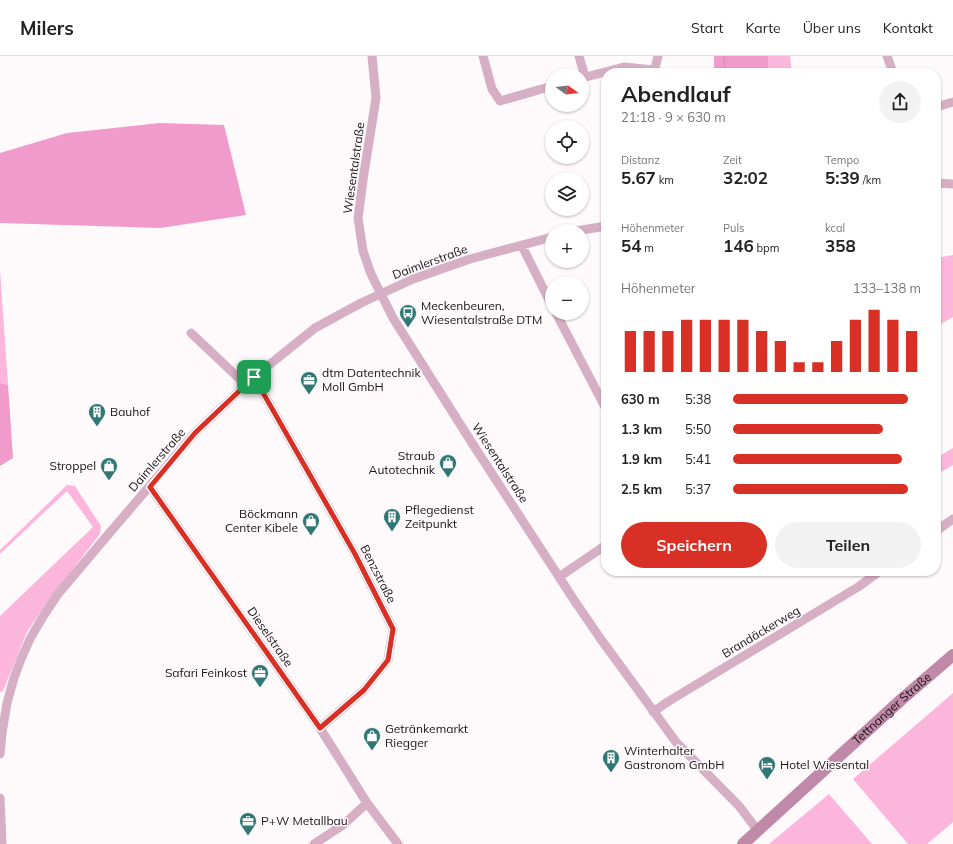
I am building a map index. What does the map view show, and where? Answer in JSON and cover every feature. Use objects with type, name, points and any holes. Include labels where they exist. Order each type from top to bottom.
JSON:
[{"type":"main road","name":"Tettnanger Straße","points":[[743,844],[902,699],[953,655]]},
{"type":"street","name":"Wiesentalstraße","points":[[372,56],[376,98],[358,218],[363,251],[371,274],[393,318],[472,443],[600,638],[676,742],[739,806],[758,831]]},
{"type":"street","points":[[483,56],[492,89],[500,101],[545,88]]},
{"type":"street","points":[[579,56],[581,68]]},
{"type":"street","points":[[655,68],[658,56]]},
{"type":"street","points":[[887,56],[891,68]]},
{"type":"street","points":[[620,68],[632,68]]},
{"type":"street","points":[[589,76],[601,73]]},
{"type":"street","points":[[941,106],[953,102]]},
{"type":"street","points":[[941,184],[953,184]]},
{"type":"street","points":[[589,229],[601,227]]},
{"type":"street","name":"Daimlerstraße","points":[[0,754],[7,703],[16,672],[31,636],[58,594],[195,433],[254,377],[315,328],[361,303],[414,279],[470,259],[545,239]]},
{"type":"street","points":[[522,246],[545,293]]},
{"type":"street","points":[[560,320],[601,399]]},
{"type":"street","points":[[191,333],[246,385]]},
{"type":"street","name":"Benzstraße","points":[[254,377],[355,554],[393,629],[388,660],[364,690],[320,728]]},
{"type":"street","name":"Dieselstraße","points":[[150,487],[320,728],[368,803],[398,844]]},
{"type":"street","points":[[941,527],[953,519]]},
{"type":"street","points":[[559,577],[601,548]]},
{"type":"street","name":"Brandäckerweg","points":[[653,712],[858,588],[874,576]]},
{"type":"street","points":[[0,798],[2,844]]},
{"type":"street","points":[[314,844],[343,825],[368,803]]},
{"type":"shaded area","points":[[714,56],[768,56],[769,68],[714,68]]},
{"type":"shaded area","points":[[768,56],[790,56],[791,68],[769,68]]},
{"type":"shaded area","points":[[160,123],[224,125],[246,215],[160,228],[0,223],[0,153],[67,133]]},
{"type":"shaded area","points":[[953,255],[953,317],[941,324],[941,257]]},
{"type":"shaded area","points":[[0,270],[8,385],[0,383]]},
{"type":"shaded area","points":[[0,383],[8,385],[13,458],[0,466]]},
{"type":"shaded area","points":[[953,448],[953,465],[941,472],[941,455]]},
{"type":"shaded area","points":[[67,485],[75,486],[101,526],[100,534],[46,604],[27,632],[3,691],[0,692],[0,616],[93,527],[67,491],[0,554],[0,550]]},
{"type":"shaded area","points":[[953,693],[953,822],[927,844],[908,844],[853,779]]},
{"type":"shaded area","points":[[829,794],[872,844],[769,844]]},
{"type":"waterway","points":[[724,56],[725,68]]},
{"type":"place","name":"Meckenbeuren, Wiesentalstraße DTM","points":[[408,328]]},
{"type":"place","name":"dtm Datentechnik Moll GmbH","points":[[309,395]]},
{"type":"place","name":"Bauhof","points":[[97,427]]},
{"type":"place","name":"Straub Autotechnik","points":[[448,478]]},
{"type":"place","name":"Stroppel","points":[[109,481]]},
{"type":"place","name":"Pflegedienst Zeitpunkt","points":[[392,532]]},
{"type":"place","name":"Böckmann Center Kibele","points":[[311,536]]},
{"type":"place","name":"Safari Feinkost","points":[[260,688]]},
{"type":"place","name":"Getränkemarkt Riegger","points":[[372,751]]},
{"type":"place","name":"Winterhalter Gastronom GmbH","points":[[611,773]]},
{"type":"place","name":"Hotel Wiesental","points":[[767,780]]},
{"type":"place","name":"P+W Metallbau","points":[[248,836]]},
{"type":"route","points":[[254,377],[355,554],[393,629],[388,660],[364,690],[320,728],[150,487],[195,433],[254,377]]}]
